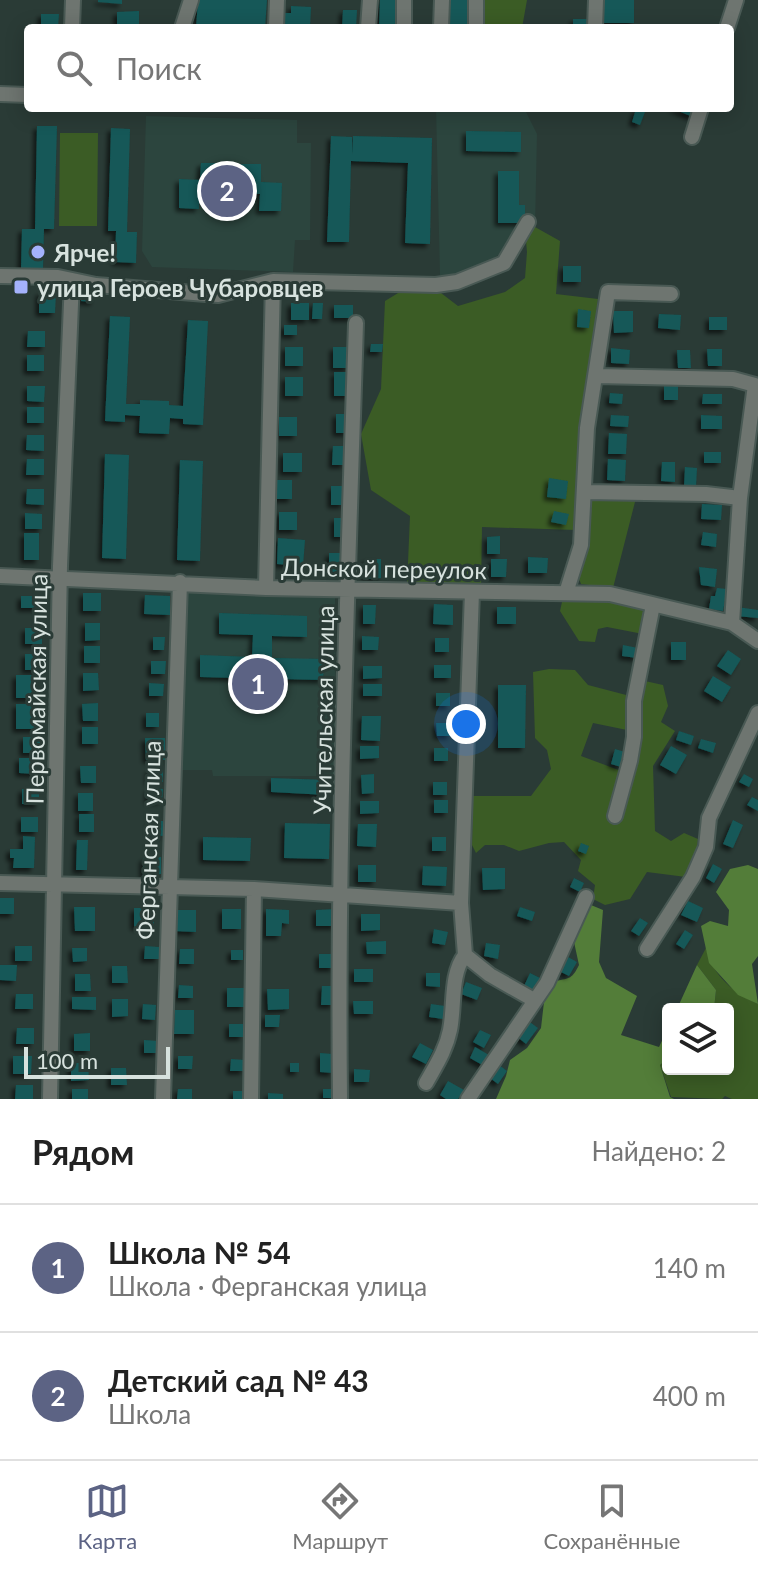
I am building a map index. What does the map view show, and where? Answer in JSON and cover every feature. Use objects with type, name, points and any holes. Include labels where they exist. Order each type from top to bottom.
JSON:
[{"type":"street","points":[[72,24],[73,0]]},
{"type":"street","points":[[183,24],[191,0]]},
{"type":"street","points":[[276,24],[277,0]]},
{"type":"street","points":[[368,24],[370,0]]},
{"type":"street","points":[[404,0],[404,24]]},
{"type":"street","points":[[441,24],[442,0]]},
{"type":"street","points":[[476,0],[476,24]]},
{"type":"street","points":[[595,24],[596,0]]},
{"type":"street","points":[[728,24],[736,0]]},
{"type":"street","points":[[0,94],[24,95]]},
{"type":"street","points":[[692,137],[700,112]]},
{"type":"street","points":[[0,276],[218,295],[273,281],[436,285],[457,282],[504,263],[528,222]]},
{"type":"street","name":"Первомайская улица","points":[[50,1099],[63,443],[67,426],[72,280]]},
{"type":"street","points":[[266,588],[273,281]]},
{"type":"street","points":[[566,593],[581,545],[587,428],[607,297],[611,291],[671,294]]},
{"type":"street","name":"Учительская улица","points":[[340,1099],[348,590],[356,323]]},
{"type":"street","points":[[597,376],[733,379],[755,385],[740,498],[732,623]]},
{"type":"street","points":[[585,492],[706,494],[740,498]]},
{"type":"street","name":"Донской переулок","points":[[0,576],[266,588],[610,594],[732,623],[758,641]]},
{"type":"street","name":"Ферганская улица","points":[[163,1099],[180,582]]},
{"type":"street","points":[[426,1083],[445,1049],[451,1027],[458,963],[465,955],[461,903],[472,592]]},
{"type":"street","points":[[615,816],[630,761],[634,701],[653,605]]},
{"type":"street","points":[[647,949],[693,877],[706,847],[709,818],[758,713]]},
{"type":"street","points":[[0,883],[254,889],[461,903]]},
{"type":"street","points":[[251,1099],[254,889]]},
{"type":"street","points":[[468,1099],[547,983],[586,897]]},
{"type":"street","points":[[465,955],[490,975],[534,1000]]},
{"type":"shaded area","points":[[436,112],[526,112],[537,134],[535,227],[525,230],[506,250],[472,272],[451,279],[440,275]]},
{"type":"shaded area","points":[[146,116],[297,120],[297,143],[311,143],[310,240],[295,240],[293,272],[152,267],[142,251]]},
{"type":"shaded area","points":[[186,592],[335,598],[336,776],[213,776],[212,770],[177,770]]},
{"type":"green space","points":[[481,0],[527,0],[523,24],[481,24]]},
{"type":"green space","points":[[60,133],[98,133],[97,226],[59,226]]},
{"type":"green space","points":[[535,227],[560,241],[556,294],[598,299],[581,425],[576,530],[482,527],[481,589],[407,586],[410,516],[371,490],[361,434],[381,389],[385,301],[408,287],[441,293],[458,306],[505,292],[525,278],[525,230]]},
{"type":"green space","points":[[590,496],[636,498],[613,588],[581,584],[577,574]]},
{"type":"green space","points":[[562,602],[612,602],[647,611],[643,634],[607,627],[598,629],[595,642],[579,641],[560,611]]},
{"type":"green space","points":[[575,670],[588,685],[630,696],[627,730],[593,723],[581,756],[624,772],[645,681],[663,685],[668,706],[661,722],[675,731],[653,766],[655,831],[671,841],[684,833],[698,839],[695,866],[686,877],[647,872],[630,899],[605,905],[593,899],[595,885],[578,871],[581,860],[564,842],[519,851],[504,845],[485,845],[476,853],[472,845],[473,796],[531,796],[551,769],[547,750],[535,738],[533,672]]},
{"type":"green space","points":[[748,865],[758,869],[758,956],[752,964],[758,1004],[738,995],[709,963],[701,926],[710,921],[728,926],[729,910],[716,892],[730,869]]},
{"type":"green space","points":[[591,905],[603,910],[599,962],[606,978],[637,996],[621,1035],[659,1047],[662,1041],[662,1075],[670,1097],[674,1099],[496,1099],[510,1060],[527,1048],[541,1028],[544,1002],[556,981],[570,977],[579,965],[574,942],[581,916]]},
{"type":"green space","points":[[706,948],[713,967],[725,982],[758,1004],[758,1099],[671,1097],[663,1075],[734,1075],[734,1003],[715,1003],[716,990],[697,965]]},
{"type":"green space","points":[[697,965],[716,990],[715,1003],[680,1003]]},
{"type":"building","points":[[122,0],[122,4],[98,2]]},
{"type":"building","points":[[198,0],[267,0],[265,24],[196,24]]},
{"type":"building","points":[[380,0],[401,0],[400,24],[379,24]]},
{"type":"building","points":[[449,0],[467,0],[467,24],[449,24]]},
{"type":"building","points":[[604,0],[634,0],[634,23],[604,23]]},
{"type":"building","points":[[291,6],[311,7],[310,24],[284,24],[285,13],[291,13]]},
{"type":"building","points":[[343,10],[357,10],[356,24],[342,24]]},
{"type":"building","points":[[139,11],[139,24],[117,24],[117,12]]},
{"type":"building","points":[[41,14],[59,14],[58,24],[41,24]]},
{"type":"building","points":[[573,19],[587,19],[586,24],[573,24]]},
{"type":"building","points":[[635,112],[645,112],[640,125],[632,122]]},
{"type":"building","points":[[37,126],[57,126],[54,229],[44,229],[43,270],[21,269],[22,229],[35,229]]},
{"type":"building","points":[[111,128],[130,129],[127,232],[137,232],[136,263],[115,262],[116,231],[108,231]]},
{"type":"building","points":[[466,131],[521,132],[521,152],[466,151]]},
{"type":"building","points":[[331,136],[352,137],[352,155],[353,136],[432,138],[430,244],[405,243],[408,163],[351,161],[349,242],[327,242]]},
{"type":"building","points":[[201,163],[221,163],[220,181],[240,181],[241,164],[261,164],[261,182],[282,183],[281,211],[259,211],[260,194],[240,193],[240,211],[220,210],[220,193],[199,192],[199,209],[179,208],[179,179],[200,180]]},
{"type":"building","points":[[498,171],[519,171],[519,205],[525,205],[525,223],[498,223]]},
{"type":"building","points":[[563,266],[581,266],[581,282],[563,282]]},
{"type":"building","points":[[39,292],[56,293],[55,313],[39,313]]},
{"type":"building","points":[[82,294],[94,295],[94,302],[81,301]]},
{"type":"building","points":[[291,303],[309,303],[309,320],[291,320]]},
{"type":"building","points":[[313,303],[323,303],[322,319],[312,319]]},
{"type":"building","points":[[334,305],[353,305],[353,318],[334,318]]},
{"type":"building","points":[[578,309],[591,311],[589,328],[577,327]]},
{"type":"building","points":[[613,311],[633,311],[633,332],[614,333]]},
{"type":"building","points":[[659,314],[681,315],[680,330],[658,328]]},
{"type":"building","points":[[110,316],[130,317],[126,404],[140,404],[140,400],[169,401],[169,405],[183,406],[188,320],[208,321],[203,425],[183,424],[183,419],[170,418],[169,434],[139,433],[140,416],[125,415],[125,422],[105,421]]},
{"type":"building","points":[[709,317],[727,317],[727,330],[709,330]]},
{"type":"building","points":[[284,325],[297,325],[297,335],[284,335]]},
{"type":"building","points":[[28,331],[45,331],[45,347],[27,347]]},
{"type":"building","points":[[371,344],[383,344],[382,352],[370,352]]},
{"type":"building","points":[[285,347],[303,347],[303,366],[285,366]]},
{"type":"building","points":[[333,347],[349,347],[349,368],[333,368]]},
{"type":"building","points":[[611,348],[630,350],[629,364],[611,363]]},
{"type":"building","points":[[707,349],[722,349],[722,366],[708,366]]},
{"type":"building","points":[[677,350],[690,350],[691,368],[678,368]]},
{"type":"building","points":[[27,355],[44,355],[44,371],[27,371]]},
{"type":"building","points":[[334,372],[350,372],[350,396],[334,396]]},
{"type":"building","points":[[285,377],[303,377],[303,396],[285,396]]},
{"type":"building","points":[[678,383],[678,400],[664,400],[664,386]]},
{"type":"building","points":[[27,386],[45,386],[44,402],[27,401]]},
{"type":"building","points":[[610,393],[623,394],[622,404],[609,403]]},
{"type":"building","points":[[703,394],[722,394],[722,404],[702,404]]},
{"type":"building","points":[[27,407],[44,407],[44,423],[27,423]]},
{"type":"building","points":[[336,414],[348,414],[348,433],[336,433]]},
{"type":"building","points":[[611,415],[629,416],[628,427],[610,426]]},
{"type":"building","points":[[701,415],[722,416],[722,429],[701,429]]},
{"type":"building","points":[[279,417],[297,417],[297,436],[279,436]]},
{"type":"building","points":[[609,433],[627,434],[626,454],[608,454]]},
{"type":"building","points":[[27,435],[44,435],[44,451],[26,450]]},
{"type":"building","points":[[333,446],[345,446],[345,465],[332,465]]},
{"type":"building","points":[[704,452],[721,452],[721,463],[704,463]]},
{"type":"building","points":[[283,453],[302,453],[302,472],[283,472]]},
{"type":"building","points":[[105,454],[129,455],[126,559],[102,558]]},
{"type":"building","points":[[27,459],[44,459],[44,475],[26,475]]},
{"type":"building","points":[[608,459],[626,460],[625,481],[607,480]]},
{"type":"building","points":[[180,460],[203,461],[200,561],[177,560]]},
{"type":"building","points":[[662,462],[675,462],[675,482],[661,481]]},
{"type":"building","points":[[685,467],[697,468],[696,487],[684,486]]},
{"type":"building","points":[[549,478],[568,481],[566,499],[547,497]]},
{"type":"building","points":[[275,480],[292,480],[292,499],[275,499]]},
{"type":"building","points":[[331,486],[344,486],[344,505],[331,505]]},
{"type":"building","points":[[27,489],[44,489],[44,505],[26,504]]},
{"type":"building","points":[[702,504],[722,505],[721,520],[701,519]]},
{"type":"building","points":[[554,511],[569,514],[566,525],[551,522]]},
{"type":"building","points":[[279,512],[297,512],[297,530],[279,530]]},
{"type":"building","points":[[25,513],[42,514],[42,529],[25,529]]},
{"type":"building","points":[[334,518],[346,518],[346,537],[334,537]]},
{"type":"building","points":[[703,532],[717,534],[716,547],[701,545]]},
{"type":"building","points":[[24,533],[39,533],[39,560],[24,560]]},
{"type":"building","points":[[500,536],[500,554],[487,554],[487,537]]},
{"type":"building","points":[[278,538],[305,540],[303,566],[277,564]]},
{"type":"building","points":[[329,553],[341,553],[341,572],[329,572]]},
{"type":"building","points":[[528,557],[548,558],[547,573],[528,573]]},
{"type":"building","points":[[365,559],[381,559],[381,578],[365,579]]},
{"type":"building","points":[[491,559],[507,559],[506,577],[491,577]]},
{"type":"building","points":[[699,567],[717,569],[715,587],[701,585]]},
{"type":"building","points":[[717,588],[727,589],[723,611],[709,609],[711,596],[715,596]]},
{"type":"building","points":[[83,593],[101,593],[101,611],[83,611]]},
{"type":"building","points":[[145,595],[170,596],[170,615],[144,614]]},
{"type":"building","points":[[21,596],[40,596],[40,608],[21,608]]},
{"type":"building","points":[[434,604],[453,605],[453,625],[433,624]]},
{"type":"building","points":[[363,605],[376,605],[375,624],[363,624]]},
{"type":"building","points":[[497,607],[516,607],[516,624],[497,624]]},
{"type":"building","points":[[737,607],[758,610],[758,618],[736,616]]},
{"type":"building","points":[[219,613],[307,616],[307,637],[272,636],[272,658],[324,659],[323,680],[200,677],[200,655],[252,657],[253,635],[219,634]]},
{"type":"building","points":[[85,623],[100,623],[100,640],[85,641]]},
{"type":"building","points":[[25,628],[42,628],[42,644],[25,644]]},
{"type":"building","points":[[362,636],[379,637],[378,650],[362,650]]},
{"type":"building","points":[[153,637],[165,637],[164,650],[153,650]]},
{"type":"building","points":[[435,638],[449,638],[449,652],[435,652]]},
{"type":"building","points":[[671,642],[686,642],[686,660],[671,660]]},
{"type":"building","points":[[623,645],[638,648],[637,658],[622,656]]},
{"type":"building","points":[[84,646],[100,646],[100,663],[84,663]]},
{"type":"building","points":[[728,650],[741,659],[731,675],[717,666]]},
{"type":"building","points":[[25,654],[42,654],[42,670],[25,670]]},
{"type":"building","points":[[151,661],[166,661],[165,674],[151,674]]},
{"type":"building","points":[[434,665],[451,665],[451,678],[434,678]]},
{"type":"building","points":[[363,666],[382,666],[382,678],[363,679]]},
{"type":"building","points":[[83,673],[98,673],[99,690],[83,691]]},
{"type":"building","points":[[16,675],[38,675],[37,698],[16,698]]},
{"type":"building","points":[[713,676],[731,687],[722,702],[704,691]]},
{"type":"building","points":[[149,683],[164,684],[163,696],[149,696]]},
{"type":"building","points":[[363,684],[382,684],[382,696],[363,696]]},
{"type":"building","points":[[498,685],[526,685],[525,748],[498,748]]},
{"type":"building","points":[[436,693],[450,693],[450,706],[436,706]]},
{"type":"building","points":[[98,703],[98,721],[83,721],[82,704]]},
{"type":"building","points":[[16,704],[38,704],[37,729],[16,729]]},
{"type":"building","points":[[146,713],[159,713],[159,727],[146,727]]},
{"type":"building","points":[[362,716],[381,716],[380,741],[361,740]]},
{"type":"building","points":[[436,723],[450,723],[451,736],[437,736]]},
{"type":"building","points":[[82,727],[98,727],[98,744],[82,744]]},
{"type":"building","points":[[679,731],[694,736],[691,745],[676,740]]},
{"type":"building","points":[[23,737],[40,737],[40,753],[23,753]]},
{"type":"building","points":[[145,738],[165,738],[165,760],[146,760]]},
{"type":"building","points":[[701,739],[716,743],[713,753],[698,748]]},
{"type":"building","points":[[360,746],[379,746],[379,758],[360,759]]},
{"type":"building","points":[[671,746],[687,755],[676,774],[660,765]]},
{"type":"building","points":[[434,748],[448,748],[448,761],[434,761]]},
{"type":"building","points":[[615,749],[625,752],[621,767],[611,764]]},
{"type":"building","points":[[19,758],[37,758],[36,774],[19,773]]},
{"type":"building","points":[[80,766],[96,766],[96,783],[81,783]]},
{"type":"building","points":[[149,769],[163,770],[163,782],[148,782]]},
{"type":"building","points":[[374,774],[374,793],[362,794],[361,775]]},
{"type":"building","points":[[744,774],[753,779],[749,787],[739,782]]},
{"type":"building","points":[[271,778],[328,780],[327,795],[271,792]]},
{"type":"building","points":[[433,782],[447,782],[447,795],[433,795]]},
{"type":"building","points":[[148,788],[163,789],[162,801],[148,801]]},
{"type":"building","points":[[22,789],[39,789],[39,805],[22,804]]},
{"type":"building","points":[[78,793],[93,793],[93,811],[78,811]]},
{"type":"building","points":[[752,797],[758,800],[758,811],[747,805]]},
{"type":"building","points":[[434,800],[448,800],[448,813],[434,813]]},
{"type":"building","points":[[360,801],[379,801],[379,813],[360,814]]},
{"type":"building","points":[[79,814],[94,814],[94,832],[79,832]]},
{"type":"building","points":[[21,817],[38,817],[38,832],[21,832]]},
{"type":"building","points":[[733,820],[743,825],[733,848],[723,844]]},
{"type":"building","points":[[150,821],[163,821],[163,836],[150,835]]},
{"type":"building","points":[[285,823],[330,824],[329,859],[284,858]]},
{"type":"building","points":[[358,824],[377,824],[376,847],[357,846]]},
{"type":"building","points":[[23,836],[35,837],[34,868],[13,868],[14,858],[10,858],[10,849],[23,849]]},
{"type":"building","points":[[203,837],[251,838],[250,861],[203,860]]},
{"type":"building","points":[[432,837],[446,837],[446,851],[432,851]]},
{"type":"building","points":[[77,840],[88,840],[87,870],[76,870]]},
{"type":"building","points":[[581,843],[589,846],[586,854],[578,851]]},
{"type":"building","points":[[161,857],[161,874],[143,875],[143,858]]},
{"type":"building","points":[[713,864],[722,869],[714,883],[706,878]]},
{"type":"building","points":[[358,865],[376,865],[376,882],[358,882]]},
{"type":"building","points":[[423,866],[447,867],[446,886],[422,885]]},
{"type":"building","points":[[482,868],[505,868],[505,889],[483,890]]},
{"type":"building","points":[[574,878],[584,883],[580,892],[570,887]]},
{"type":"building","points":[[0,898],[14,898],[14,914],[0,914]]},
{"type":"building","points":[[688,901],[703,908],[697,922],[681,915]]},
{"type":"building","points":[[74,907],[95,907],[95,931],[75,931]]},
{"type":"building","points":[[520,907],[535,912],[532,921],[517,916]]},
{"type":"building","points":[[134,908],[154,908],[154,927],[134,927]]},
{"type":"building","points":[[222,909],[241,909],[241,929],[222,929]]},
{"type":"building","points":[[266,909],[289,910],[289,924],[282,923],[281,936],[266,936]]},
{"type":"building","points":[[336,909],[336,926],[316,926],[316,910]]},
{"type":"building","points":[[174,910],[196,910],[196,932],[174,931]]},
{"type":"building","points":[[361,914],[380,914],[380,930],[361,931]]},
{"type":"building","points":[[640,918],[648,923],[639,936],[631,931]]},
{"type":"building","points":[[434,929],[448,932],[445,945],[432,943]]},
{"type":"building","points":[[685,930],[693,935],[684,949],[676,944]]},
{"type":"building","points":[[386,941],[386,954],[367,954],[366,942]]},
{"type":"building","points":[[486,943],[500,945],[498,959],[484,956]]},
{"type":"building","points":[[15,946],[32,946],[32,961],[15,961]]},
{"type":"building","points":[[145,946],[159,947],[159,959],[144,959]]},
{"type":"building","points":[[72,948],[87,948],[87,961],[73,962]]},
{"type":"building","points":[[180,949],[194,949],[194,964],[179,964]]},
{"type":"building","points":[[231,950],[243,950],[243,960],[231,960]]},
{"type":"building","points":[[319,954],[334,954],[334,968],[319,968]]},
{"type":"building","points":[[568,957],[577,962],[569,976],[561,972]]},
{"type":"building","points":[[0,965],[17,965],[16,981],[0,980]]},
{"type":"building","points":[[112,966],[127,966],[128,983],[112,983]]},
{"type":"building","points":[[354,969],[373,969],[373,982],[354,982]]},
{"type":"building","points":[[426,973],[440,973],[440,987],[426,986]]},
{"type":"building","points":[[530,973],[542,979],[535,992],[524,986]]},
{"type":"building","points":[[75,974],[90,974],[91,991],[75,991]]},
{"type":"building","points":[[466,982],[482,988],[477,1000],[461,994]]},
{"type":"building","points":[[179,985],[193,986],[193,998],[178,998]]},
{"type":"building","points":[[322,986],[334,986],[334,1005],[321,1005]]},
{"type":"building","points":[[227,988],[245,988],[245,1007],[227,1007]]},
{"type":"building","points":[[267,989],[289,989],[289,1009],[268,1010]]},
{"type":"building","points":[[16,994],[33,994],[33,1009],[15,1009]]},
{"type":"building","points":[[72,997],[96,997],[96,1010],[72,1009]]},
{"type":"building","points":[[112,999],[128,999],[128,1016],[112,1017]]},
{"type":"building","points":[[353,1001],[373,1001],[373,1014],[354,1014]]},
{"type":"building","points":[[143,1004],[156,1005],[155,1020],[142,1019]]},
{"type":"building","points":[[431,1004],[445,1006],[443,1019],[429,1017]]},
{"type":"building","points":[[175,1010],[194,1010],[194,1034],[174,1034]]},
{"type":"building","points":[[265,1015],[280,1015],[279,1027],[265,1027]]},
{"type":"building","points":[[527,1020],[538,1028],[526,1044],[515,1035]]},
{"type":"building","points":[[229,1024],[243,1024],[243,1037],[229,1037]]},
{"type":"building","points":[[17,1028],[34,1028],[34,1044],[16,1044]]},
{"type":"building","points":[[480,1030],[491,1035],[484,1048],[473,1042]]},
{"type":"building","points":[[90,1033],[90,1051],[74,1051],[74,1034]]},
{"type":"building","points":[[144,1040],[159,1041],[158,1053],[144,1053]]},
{"type":"building","points":[[420,1043],[433,1050],[426,1064],[412,1057]]},
{"type":"building","points":[[475,1047],[489,1055],[484,1066],[470,1058]]},
{"type":"building","points":[[320,1053],[333,1054],[333,1073],[320,1072]]},
{"type":"building","points":[[13,1056],[32,1056],[31,1074],[13,1074]]},
{"type":"building","points":[[178,1056],[193,1056],[192,1069],[178,1069]]},
{"type":"building","points":[[231,1059],[245,1060],[244,1071],[230,1071]]},
{"type":"building","points":[[71,1063],[88,1063],[89,1080],[71,1081]]},
{"type":"building","points":[[290,1063],[299,1063],[299,1072],[290,1072]]},
{"type":"building","points":[[499,1065],[507,1071],[498,1084],[490,1078]]},
{"type":"building","points":[[111,1068],[126,1068],[127,1085],[111,1085]]},
{"type":"building","points":[[354,1069],[370,1070],[369,1082],[354,1082]]},
{"type":"building","points":[[448,1081],[464,1090],[458,1099],[446,1099],[440,1095]]},
{"type":"building","points":[[16,1085],[33,1085],[33,1099],[15,1099]]},
{"type":"building","points":[[72,1089],[88,1089],[88,1099],[72,1099]]},
{"type":"building","points":[[178,1089],[192,1089],[192,1099],[177,1099]]},
{"type":"building","points":[[323,1089],[334,1089],[334,1098],[323,1098]]},
{"type":"building","points":[[233,1091],[242,1091],[242,1099],[233,1099]]},
{"type":"building","points":[[268,1093],[283,1094],[283,1099],[268,1099]]},
{"type":"place","name":"Детский сад № 43","points":[[227,191]]},
{"type":"place","name":"Ярче!","points":[[38,252]]},
{"type":"place","name":"улица Героев Чубаровцев","points":[[21,287]]},
{"type":"place","name":"Школа № 54","points":[[258,684]]}]
